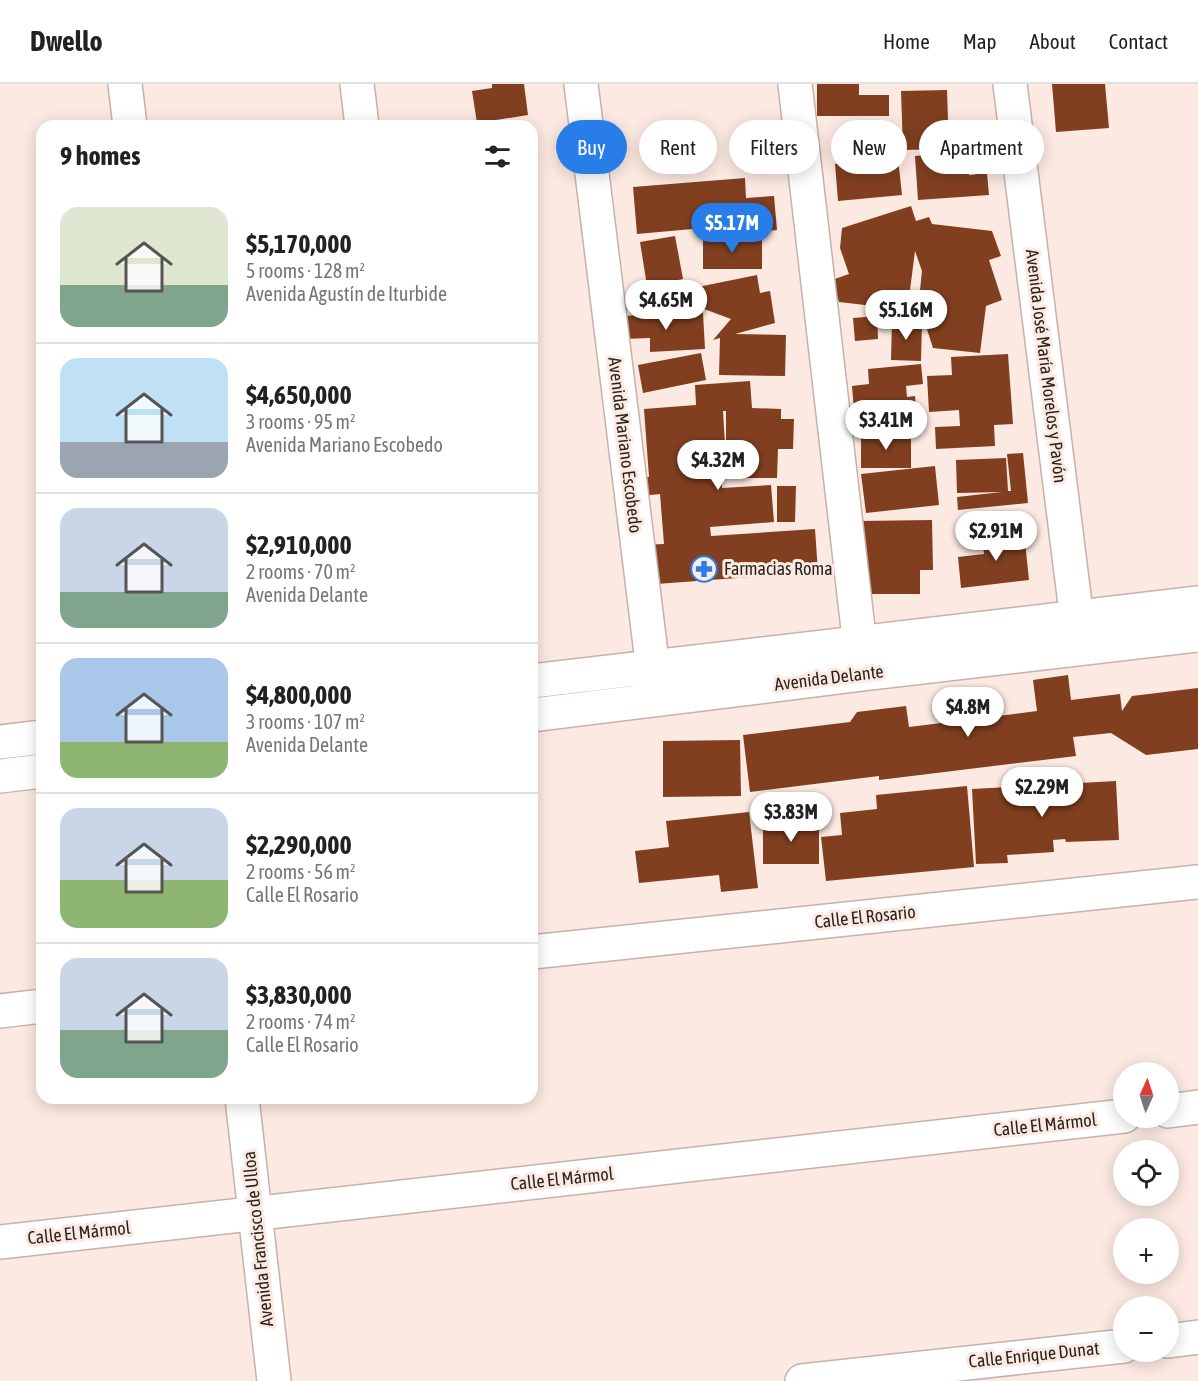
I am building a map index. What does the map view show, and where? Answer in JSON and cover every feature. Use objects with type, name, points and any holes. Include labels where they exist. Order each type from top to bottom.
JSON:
[{"type":"street","points":[[125,84],[129,120]]},
{"type":"street","points":[[357,84],[361,120]]},
{"type":"street","name":"Avenida Mariano Escobedo","points":[[581,84],[656,699]]},
{"type":"street","points":[[795,84],[861,658]]},
{"type":"street","name":"Avenida José María Morelos y Pavón","points":[[1011,84],[1079,633]]},
{"type":"street","name":"Avenida Delante","points":[[1079,633],[1198,603]]},
{"type":"street","name":"Avenida Delante","points":[[538,680],[653,666],[861,658],[1079,633],[1198,635]]},
{"type":"street","name":"Avenida Delante","points":[[538,714],[656,699],[861,658]]},
{"type":"street","points":[[0,742],[36,738]]},
{"type":"street","points":[[0,776],[36,772]]},
{"type":"street","name":"Calle El Rosario","points":[[538,951],[1198,882]]},
{"type":"street","points":[[0,1011],[36,1007]]},
{"type":"street","name":"Avenida Francisco de Ulloa","points":[[243,1104],[274,1381]]},
{"type":"street","points":[[1179,1110],[1198,1107]]},
{"type":"street","name":"Calle El Mármol","points":[[0,1242],[1113,1117]]},
{"type":"street","points":[[1179,1340],[1198,1337]]},
{"type":"street","name":"Calle Enrique Dunat","points":[[802,1381],[1113,1347]]},
{"type":"building","points":[[492,84],[524,84],[528,115],[496,120],[477,120],[472,91],[492,88]]},
{"type":"building","points":[[817,84],[859,84],[859,95],[889,95],[889,116],[817,116]]},
{"type":"building","points":[[1052,84],[1105,84],[1109,128],[1056,132]]},
{"type":"building","points":[[947,90],[948,120],[919,120],[919,150],[907,150],[907,120],[902,120],[901,91]]},
{"type":"building","points":[[915,156],[919,156],[919,174],[987,174],[989,195],[918,200]]},
{"type":"building","points":[[836,174],[900,174],[902,195],[838,201]]},
{"type":"building","points":[[745,178],[746,198],[774,196],[777,230],[749,233],[748,224],[637,234],[633,187]]},
{"type":"building","points":[[911,206],[916,221],[929,217],[932,224],[992,231],[1001,256],[989,260],[1002,300],[986,306],[980,353],[933,348],[924,320],[925,312],[945,305],[924,303],[920,290],[922,271],[915,251],[909,298],[882,307],[839,302],[832,280],[849,274],[840,248],[842,228]]},
{"type":"building","points":[[675,236],[683,279],[647,286],[640,242]]},
{"type":"building","points":[[703,239],[762,239],[762,269],[703,269]]},
{"type":"building","points":[[757,275],[760,293],[770,291],[775,323],[735,334],[786,335],[785,376],[719,375],[720,338],[713,340],[731,319],[704,309],[678,291]]},
{"type":"building","points":[[703,313],[705,349],[650,352],[650,338],[621,339],[620,316]]},
{"type":"building","points":[[877,316],[878,339],[855,341],[853,318]]},
{"type":"building","points":[[892,321],[922,322],[921,361],[891,360]]},
{"type":"building","points":[[701,353],[706,380],[643,393],[638,365]]},
{"type":"building","points":[[1008,354],[1013,424],[994,425],[995,446],[936,449],[935,427],[960,426],[959,410],[929,412],[927,376],[952,375],[951,357]]},
{"type":"building","points":[[921,364],[923,384],[906,386],[907,397],[915,396],[917,418],[855,423],[852,386],[869,384],[868,369]]},
{"type":"building","points":[[750,381],[752,408],[781,409],[781,419],[794,419],[793,449],[778,449],[777,478],[736,478],[737,453],[726,452],[726,411],[723,411],[725,444],[719,444],[722,488],[771,485],[774,522],[710,527],[711,536],[815,529],[818,572],[643,585],[640,545],[664,544],[660,494],[640,496],[638,477],[649,477],[644,409],[696,405],[695,385]]},
{"type":"building","points":[[911,433],[911,468],[861,468],[861,434]]},
{"type":"building","points":[[1023,453],[1028,503],[958,510],[957,497],[1002,492],[957,493],[956,460],[1006,458],[1008,491],[1011,491],[1007,454]]},
{"type":"building","points":[[935,466],[939,505],[866,513],[861,474]]},
{"type":"building","points":[[777,486],[796,486],[795,522],[777,522]]},
{"type":"building","points":[[932,520],[933,570],[920,570],[920,594],[861,594],[861,521]]},
{"type":"building","points":[[1024,532],[1029,580],[961,588],[958,557],[984,554],[982,536]]},
{"type":"building","points":[[1068,675],[1071,700],[1120,694],[1122,711],[1132,696],[1198,688],[1198,749],[1146,755],[1111,733],[1073,737],[1076,756],[879,780],[879,776],[750,792],[743,735],[850,722],[857,712],[906,706],[909,727],[1037,711],[1033,680]]},
{"type":"building","points":[[740,740],[741,796],[663,797],[663,741]]},
{"type":"building","points":[[1116,781],[1119,840],[1066,842],[1065,839],[1053,840],[1054,852],[1007,855],[1008,863],[976,864],[972,789]]},
{"type":"building","points":[[967,786],[974,867],[826,881],[821,837],[842,835],[840,813],[877,809],[876,795]]},
{"type":"building","points":[[749,812],[758,888],[721,892],[719,875],[639,883],[635,851],[669,847],[666,821]]},
{"type":"building","points":[[763,820],[778,820],[778,823],[819,822],[819,864],[763,864]]},
{"type":"place","name":"Farmacias Roma","points":[[704,569]]}]
